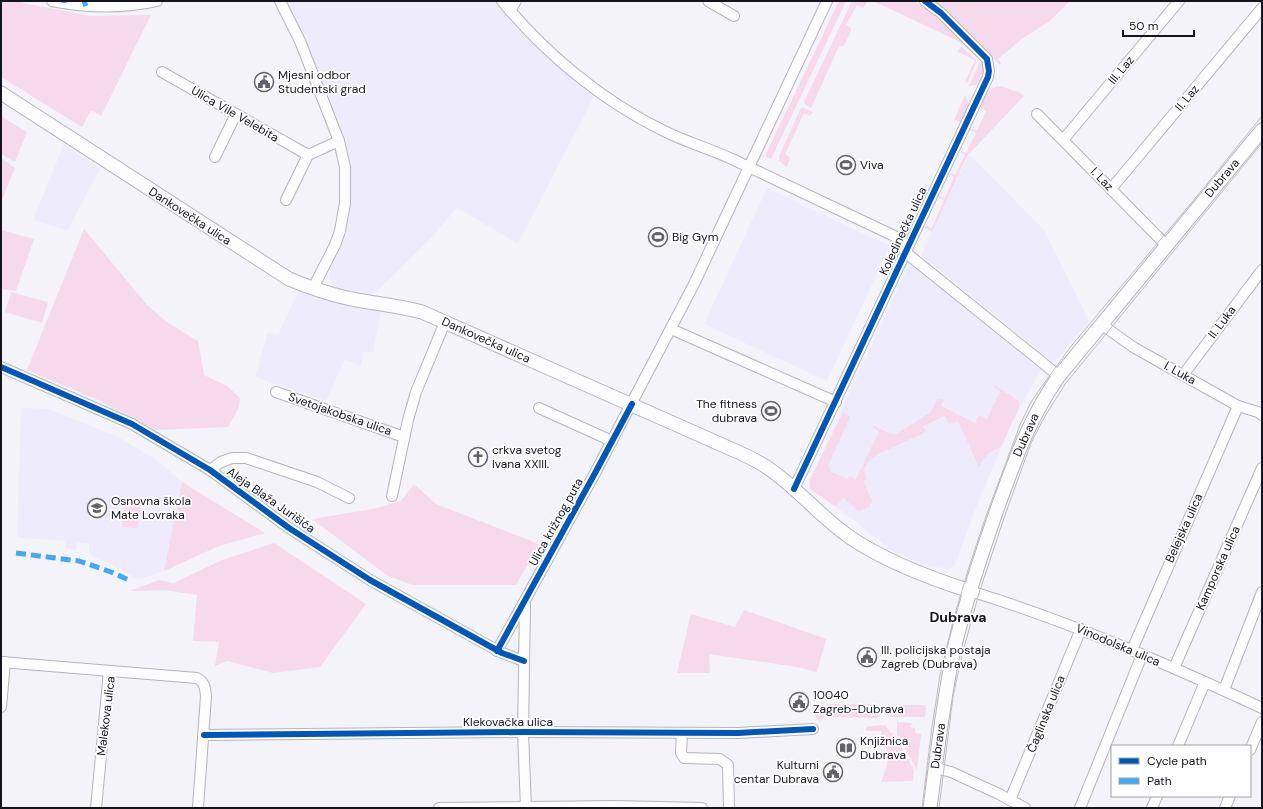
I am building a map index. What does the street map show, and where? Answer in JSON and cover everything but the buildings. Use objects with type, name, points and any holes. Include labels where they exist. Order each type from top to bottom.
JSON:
[{"type":"main road","name":"Dankovečka ulica","points":[[1,93],[289,279],[313,288],[357,300],[408,308],[445,322],[738,452],[765,466],[848,536],[863,545],[924,575],[970,591]]},
{"type":"main road","name":"Dubrava","points":[[930,808],[950,671],[960,627],[970,591],[1022,440],[1038,408],[1059,376],[1262,130]]},
{"type":"street","points":[[52,1],[72,5],[102,7],[141,5],[157,1]]},
{"type":"street","points":[[280,1],[300,41],[339,141],[345,167],[346,184],[340,231],[335,245],[313,288]]},
{"type":"street","name":"Koledinečka ulica","points":[[502,1],[534,36],[569,68],[607,97],[663,131],[732,159],[907,247]]},
{"type":"street","points":[[510,11],[516,1]]},
{"type":"street","points":[[708,1],[734,16]]},
{"type":"street","points":[[632,404],[671,329],[750,168],[827,1]]},
{"type":"street","name":"Koledinečka ulica","points":[[794,489],[984,85],[989,71],[987,59],[941,13],[925,1]]},
{"type":"street","name":"III. Laz","points":[[1063,140],[1179,1]]},
{"type":"street","name":"II. Laz","points":[[1111,189],[1262,8]]},
{"type":"street","name":"Ulica Vile Velebita","points":[[162,72],[308,155]]},
{"type":"street","points":[[215,157],[236,114]]},
{"type":"street","name":"I. Laz","points":[[1037,114],[1166,245]]},
{"type":"street","points":[[286,200],[308,155],[339,141]]},
{"type":"street","points":[[907,247],[1059,376]]},
{"type":"street","name":"II. Luka","points":[[1183,375],[1262,270]]},
{"type":"street","name":"Svetojakobska ulica","points":[[392,496],[404,436],[416,392],[445,322]]},
{"type":"street","name":"I. Luka","points":[[1101,324],[1124,342],[1238,406],[1261,411]]},
{"type":"street","points":[[671,329],[836,402]]},
{"type":"street","name":"Aleja Blaža Jurišića","points":[[1,367],[132,424],[210,470],[289,528],[370,580],[498,651],[524,661]]},
{"type":"street","name":"Svetojakobska ulica","points":[[276,392],[404,436]]},
{"type":"street","name":"Ulica križnog puta","points":[[498,651],[632,404]]},
{"type":"street","name":"Belejska ulica","points":[[1132,650],[1238,406]]},
{"type":"street","points":[[539,408],[612,441]]},
{"type":"street","points":[[210,470],[221,462],[232,458],[246,458],[317,482],[349,498]]},
{"type":"street","name":"Kamporska ulica","points":[[1174,668],[1262,468]]},
{"type":"street","name":"Vinodolska ulica","points":[[970,591],[1029,609],[1081,629],[1174,668],[1262,708]]},
{"type":"street","points":[[1224,690],[1262,592]]},
{"type":"street","name":"Ulica križnog puta","points":[[525,603],[523,732],[526,808]]},
{"type":"street","name":"Čaglinska ulica","points":[[1010,800],[1081,629]]},
{"type":"street","points":[[1080,808],[1142,655]]},
{"type":"street","points":[[1,707],[3,662],[109,671]]},
{"type":"street","name":"Malekova ulica","points":[[96,808],[109,671],[197,678],[201,680],[204,685],[206,696],[204,736]]},
{"type":"street","points":[[1178,745],[1205,682]]},
{"type":"street","points":[[1251,748],[1262,722]]},
{"type":"street","name":"Klekovačka ulica","points":[[204,736],[523,732],[738,733],[813,729]]},
{"type":"street","points":[[682,733],[682,753],[684,758],[720,759],[728,765],[729,808]]},
{"type":"street","points":[[198,808],[204,736]]},
{"type":"street","points":[[935,768],[948,771],[1025,808]]},
{"type":"street","points":[[1152,808],[1157,797]]},
{"type":"street","points":[[1225,808],[1230,797]]},
{"type":"street","points":[[439,808],[614,806],[702,808]]},
{"type":"shaded area","points":[[1,1],[19,1],[90,16],[151,15],[101,116],[91,110],[82,127],[1,77]]},
{"type":"shaded area","points":[[284,1],[494,1],[556,63],[591,93],[593,99],[518,244],[457,208],[431,238],[373,295],[344,290],[332,285],[329,271],[338,250],[349,164],[344,137]]},
{"type":"shaded area","points":[[839,1],[846,1],[771,159],[765,156]]},
{"type":"shaded area","points":[[852,1],[867,2],[863,8],[857,5],[846,25],[851,28],[851,31],[844,46],[839,46],[811,108],[804,102]]},
{"type":"shaded area","points":[[873,1],[915,1],[935,16],[979,58],[958,41]]},
{"type":"shaded area","points":[[934,1],[1070,1],[1050,21],[1023,38],[998,59],[1001,63],[1000,65],[960,23]]},
{"type":"shaded area","points":[[961,46],[977,61],[967,83],[965,82],[975,60],[958,52]]},
{"type":"shaded area","points":[[981,60],[984,71],[981,80],[976,85],[969,86]]},
{"type":"shaded area","points":[[1001,86],[1019,92],[1024,96],[967,156],[932,232],[925,228],[924,225],[932,228],[944,200],[937,197],[945,198],[954,177],[948,174],[955,175],[965,155],[959,150],[966,153],[976,133],[969,130],[970,128],[977,130],[986,111],[979,107],[989,91]]},
{"type":"shaded area","points":[[965,95],[969,104],[963,119],[959,122],[954,120]]},
{"type":"shaded area","points":[[801,108],[813,112],[810,116],[804,113],[785,154],[790,158],[787,167],[779,161],[779,156]]},
{"type":"shaded area","points":[[1,116],[27,132],[15,162],[1,154]]},
{"type":"shaded area","points":[[64,144],[100,169],[67,231],[33,220]]},
{"type":"shaded area","points":[[969,154],[1044,230],[1089,321],[1054,363],[921,255]]},
{"type":"shaded area","points":[[1,158],[15,168],[1,202]]},
{"type":"shaded area","points":[[767,188],[890,246],[827,381],[704,324]]},
{"type":"shaded area","points":[[84,229],[148,306],[168,323],[198,341],[204,375],[227,386],[240,398],[239,407],[228,427],[157,430],[98,400],[27,370]]},
{"type":"shaded area","points":[[1,230],[34,239],[16,291],[1,289]]},
{"type":"shaded area","points":[[910,266],[914,267],[1041,370],[1010,427],[975,510],[955,565],[949,569],[923,565],[891,550],[839,509],[810,489],[809,481],[907,269]]},
{"type":"shaded area","points":[[299,290],[327,300],[381,310],[373,353],[364,351],[361,366],[345,359],[326,401],[255,377],[268,332],[278,335]]},
{"type":"shaded area","points":[[11,292],[48,302],[42,323],[5,312]]},
{"type":"shaded area","points":[[994,385],[1019,401],[1019,407],[1001,447],[990,452],[984,458],[979,467],[958,421],[949,424],[945,416],[923,426],[926,431],[922,434],[878,454],[869,461],[864,469],[867,479],[863,481],[873,502],[870,504],[870,507],[858,511],[843,498],[836,507],[813,491],[810,487],[810,480],[843,412],[850,417],[828,466],[831,472],[847,479],[850,476],[856,479],[879,431],[872,427],[874,426],[891,434],[896,434],[931,412],[938,399],[944,400],[941,406],[975,423],[979,415],[987,419],[1000,391],[994,387]]},
{"type":"shaded area","name":"Osnovna škola Mate Lovraka","points":[[21,408],[49,409],[118,437],[158,461],[182,482],[164,571],[142,579],[136,578],[89,554],[89,544],[77,542],[76,550],[65,548],[65,541],[21,538],[17,536]]},
{"type":"shaded area","points":[[182,482],[265,533],[219,546],[164,571]]},
{"type":"shaded area","points":[[414,484],[436,504],[539,544],[516,585],[413,585],[388,576],[312,519],[373,509],[401,501]]},
{"type":"shaded area","points":[[124,505],[140,506],[138,528],[122,527]]},
{"type":"shaded area","points":[[274,543],[366,604],[320,667],[273,673],[227,661],[215,666],[219,642],[193,641],[197,595],[164,590],[130,591],[159,580],[174,583],[222,560]]},
{"type":"shaded area","points":[[744,610],[826,639],[817,672],[797,667],[709,654],[710,673],[677,673],[691,614],[735,627]]},
{"type":"shaded area","points":[[826,704],[876,704],[882,714],[875,718],[834,717],[830,715]]},
{"type":"shaded area","points":[[896,705],[924,705],[926,706],[925,717],[889,717],[886,713]]},
{"type":"shaded area","points":[[817,708],[821,708],[826,716],[819,722],[816,716]]},
{"type":"shaded area","points":[[897,722],[912,723],[910,727],[915,728],[915,733],[921,734],[917,770],[897,734]]},
{"type":"shaded area","points":[[885,725],[890,732],[895,735],[914,770],[913,781],[881,782],[888,757],[886,746],[881,731],[866,731],[866,727]]},
{"type":"tram line","points":[[922,808],[940,675],[954,617],[986,516],[1020,425],[1030,404],[1072,345],[1262,116]]},
{"type":"tram line","points":[[939,808],[953,697],[962,655],[979,593],[1031,443],[1045,416],[1066,383],[1262,143]]},
{"type":"marked path","points":[[84,1],[86,6]]},
{"type":"marked path","points":[[16,553],[79,561],[129,580]]},
{"type":"cycle path","points":[[794,489],[988,77],[989,71],[987,59],[941,13],[925,1]]},
{"type":"cycle path","points":[[1,367],[132,424],[210,470],[289,528],[370,580],[502,653],[524,661]]},
{"type":"cycle path","points":[[497,651],[632,404]]},
{"type":"cycle path","points":[[204,735],[523,732],[738,733],[813,729]]},
{"type":"place","name":"Mjesni odbor Studentski grad","points":[[264,82]]},
{"type":"place","name":"Viva","points":[[846,165]]},
{"type":"place","name":"Big Gym","points":[[658,237]]},
{"type":"place","name":"The fitness dubrava","points":[[771,411]]},
{"type":"place","name":"crkva svetog Ivana XXIII.","points":[[478,457]]},
{"type":"place","name":"Osnovna škola Mate Lovraka","points":[[97,508]]},
{"type":"place","name":"III. policijska postaja Zagreb (Dubrava)","points":[[867,657]]},
{"type":"place","name":"10040 Zagreb-Dubrava","points":[[799,702]]},
{"type":"place","name":"Knjižnica Dubrava","points":[[846,748]]},
{"type":"place","name":"Kulturni centar Dubrava","points":[[833,772]]},
{"type":"district","name":"Dubrava","points":[[958,617]]}]
